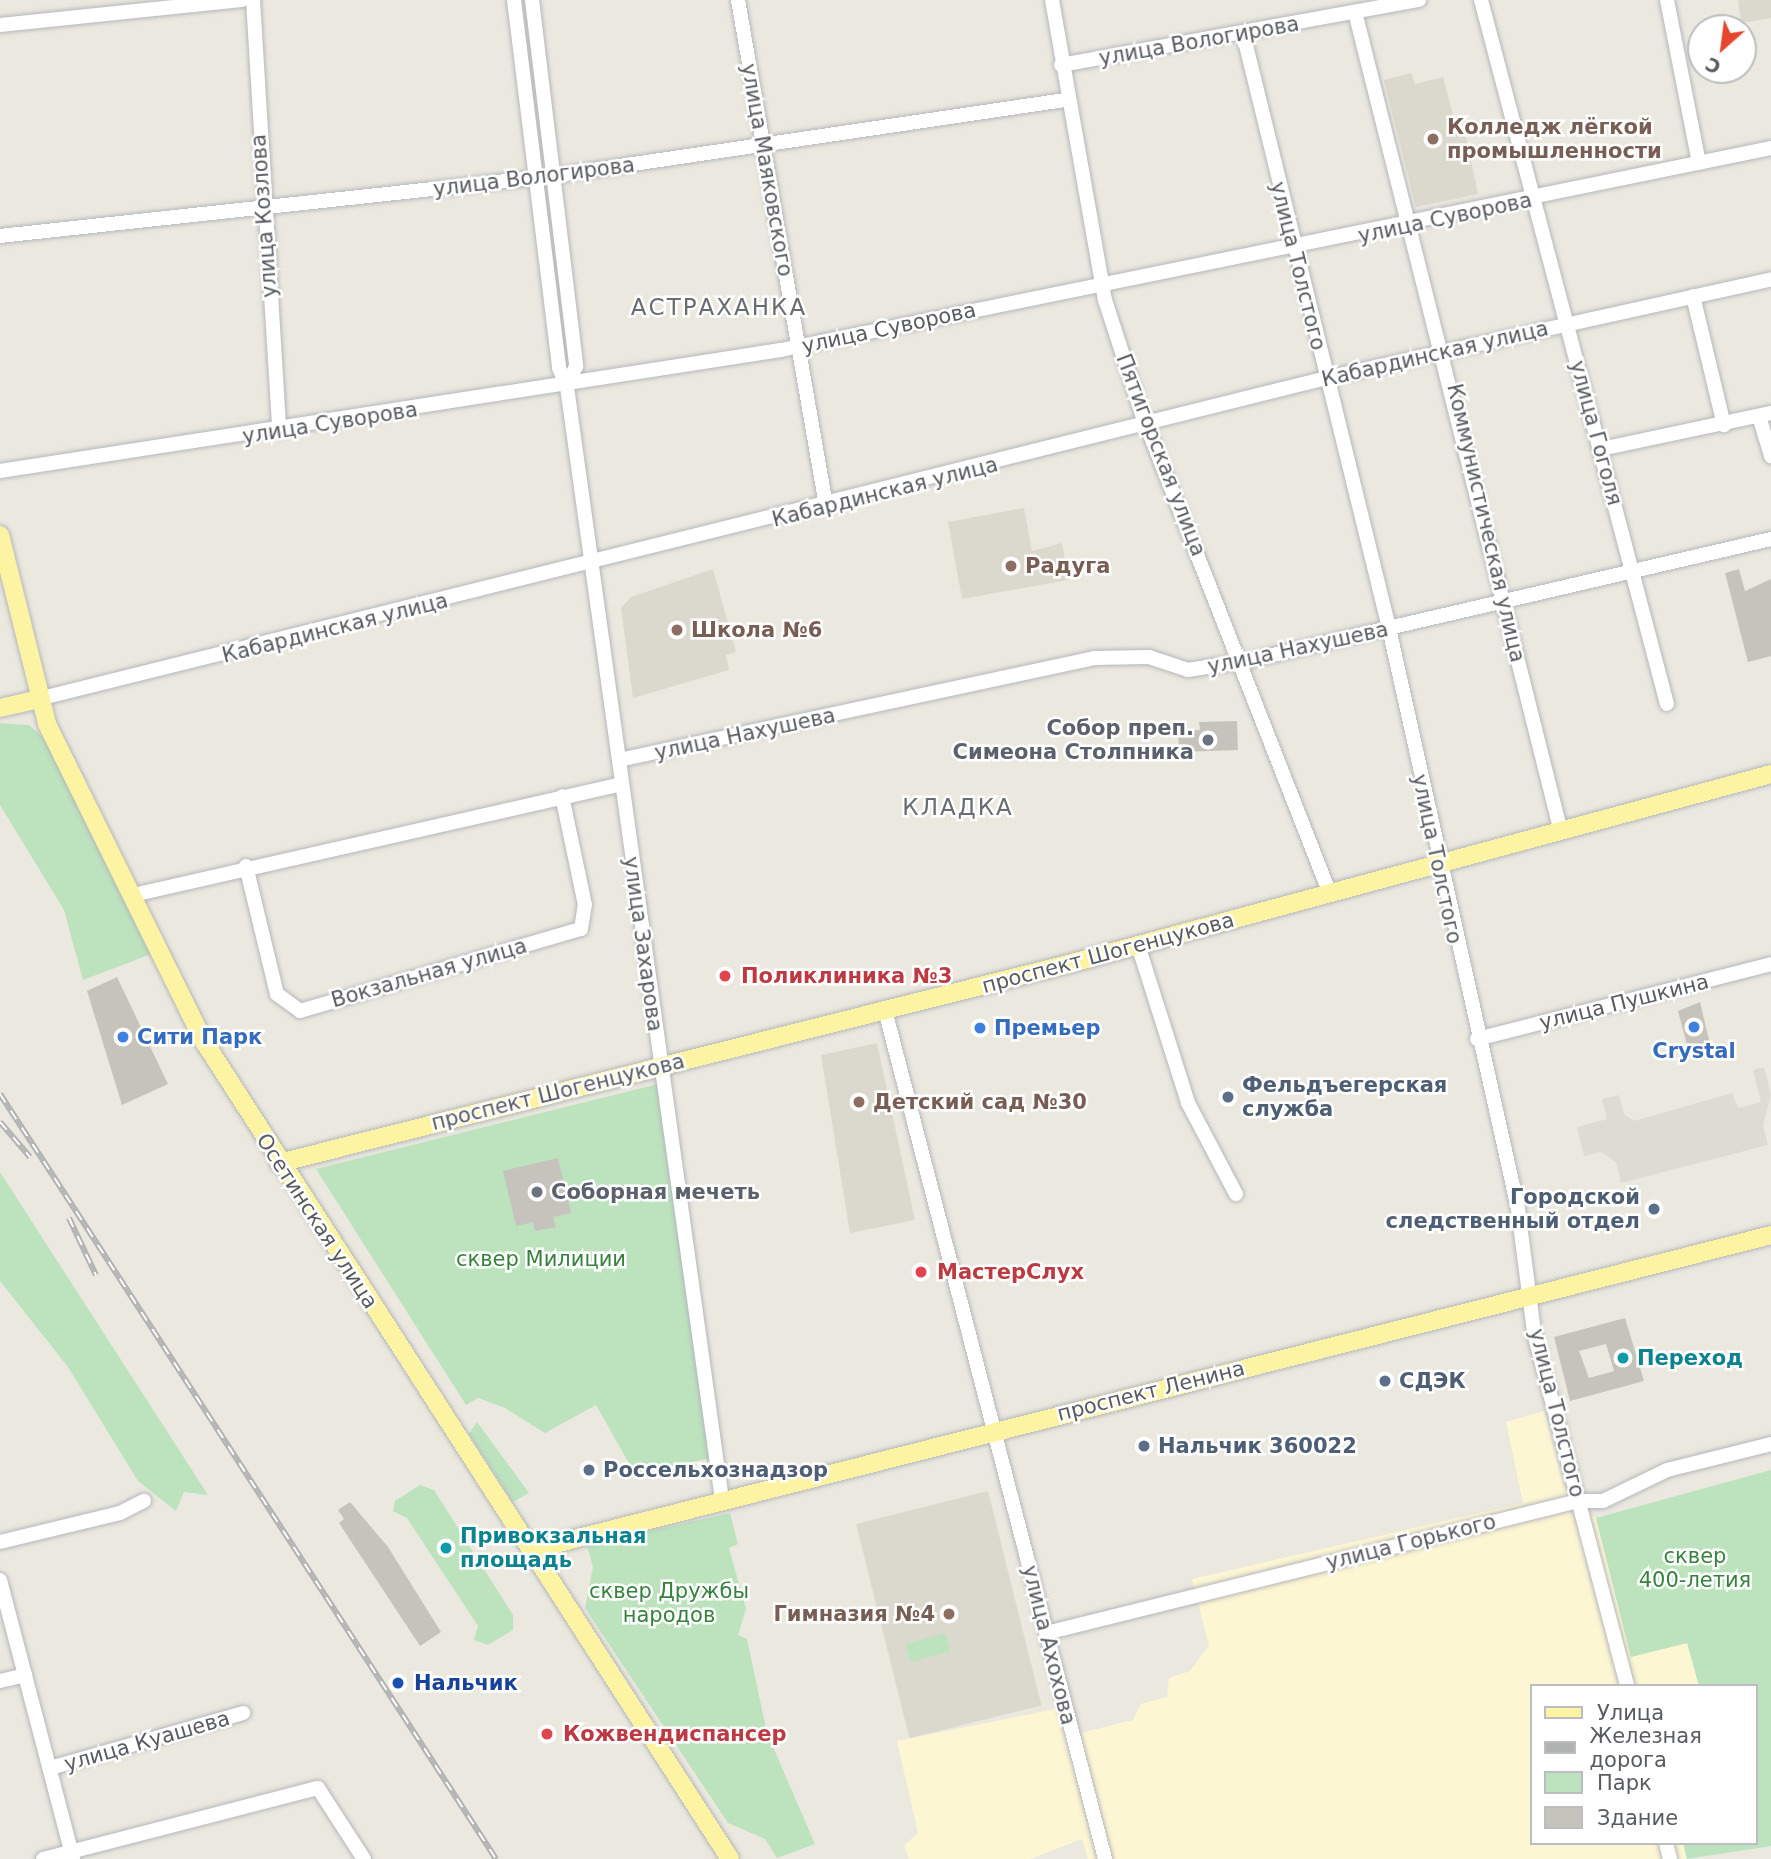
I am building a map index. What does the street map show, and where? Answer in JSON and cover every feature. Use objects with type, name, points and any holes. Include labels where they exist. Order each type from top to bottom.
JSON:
[{"type":"main road","name":"Осетинская улица","points":[[0,536],[38,699],[205,1044],[279,1163],[730,1859]]},
{"type":"main road","name":"Кабардинская улица","points":[[0,708],[38,699]]},
{"type":"main road","name":"проспект Шогенцукова","points":[[279,1163],[1138,945],[1771,774]]},
{"type":"main road","name":"проспект Ленина","points":[[531,1550],[994,1430],[1771,1235]]},
{"type":"street","points":[[0,25],[242,0]]},
{"type":"street","name":"улица Козлова","points":[[253,0],[279,431]]},
{"type":"street","name":"улица Захарова","points":[[514,0],[559,368],[567,387],[722,1500]]},
{"type":"street","name":"улица Захарова","points":[[532,0],[576,366],[567,387]]},
{"type":"street","name":"улица Маяковского","points":[[738,0],[826,506]]},
{"type":"street","name":"Пятигорская улица","points":[[1052,0],[1065,100],[1100,286],[1148,426],[1330,894]]},
{"type":"street","name":"улица Вологирова","points":[[1061,65],[1419,0]]},
{"type":"street","name":"улица Гоголя","points":[[1481,0],[1667,704]]},
{"type":"street","points":[[1667,0],[1699,163]]},
{"type":"street","name":"Коммунистическая улица","points":[[1355,12],[1445,351],[1507,599],[1561,832]]},
{"type":"street","name":"улица Толстого","points":[[1243,33],[1292,249],[1389,628],[1437,866],[1477,1039],[1531,1296],[1534,1332],[1626,1684]]},
{"type":"street","name":"улица Вологирова","points":[[0,236],[264,210],[552,176],[764,147],[1065,100]]},
{"type":"street","name":"улица Суворова","points":[[0,471],[567,387],[798,346],[1410,226],[1771,148]]},
{"type":"street","name":"Кабардинская улица","points":[[38,699],[592,565],[1148,426],[1326,378],[1771,279]]},
{"type":"street","points":[[1693,296],[1724,425]]},
{"type":"street","points":[[1601,449],[1724,425],[1765,414],[1771,456]]},
{"type":"street","name":"улица Нахушева","points":[[619,761],[1094,658],[1149,657],[1188,670],[1389,628],[1771,539]]},
{"type":"street","points":[[133,895],[246,866],[622,784]]},
{"type":"street","name":"Вокзальная улица","points":[[246,866],[277,994],[300,1011],[582,929],[585,905],[562,796]]},
{"type":"street","points":[[1138,945],[1188,1103],[1236,1194]]},
{"type":"street","name":"улица Пушкина","points":[[1477,1039],[1771,964]]},
{"type":"street","name":"улица Ахохова","points":[[885,1010],[1105,1859]]},
{"type":"street","name":"улица Горького","points":[[1046,1633],[1578,1501],[1603,1501],[1667,1469],[1771,1444]]},
{"type":"street","points":[[0,1542],[120,1513],[144,1501]]},
{"type":"street","points":[[0,1580],[72,1856]]},
{"type":"street","points":[[0,1681],[25,1675]]},
{"type":"street","name":"улица Куашева","points":[[50,1768],[243,1713]]},
{"type":"street","points":[[43,1859],[72,1856],[318,1788],[364,1859]]},
{"type":"shaded area","points":[[1738,0],[1771,0],[1771,18],[1757,20],[1757,14],[1740,14]]},
{"type":"shaded area","name":"Колледж лёгкой промышленности","points":[[1411,73],[1415,84],[1443,77],[1458,133],[1465,132],[1478,194],[1416,207],[1384,80]]},
{"type":"shaded area","name":"Радуга","points":[[1024,508],[1032,551],[1062,543],[1068,580],[962,599],[948,522]]},
{"type":"shaded area","name":"Школа №6","points":[[713,569],[736,652],[726,655],[729,670],[633,698],[621,608],[631,597]]},
{"type":"shaded area","name":"Детский сад №30","points":[[877,1043],[915,1220],[850,1233],[821,1055]]},
{"type":"shaded area","points":[[1764,1067],[1771,1095],[1763,1125],[1768,1145],[1621,1183],[1616,1162],[1601,1152],[1584,1156],[1577,1127],[1607,1119],[1602,1099],[1619,1095],[1624,1114],[1634,1121],[1732,1093],[1738,1108],[1761,1102],[1753,1070]]},
{"type":"shaded area","points":[[1544,1411],[1563,1486],[1596,1518],[1631,1656],[1688,1643],[1698,1684],[1530,1684],[1530,1845],[1684,1845],[1687,1859],[1088,1859],[1082,1839],[1030,1859],[909,1859],[904,1846],[918,1833],[897,1741],[1065,1707],[1073,1735],[1133,1720],[1141,1704],[1167,1697],[1169,1678],[1190,1671],[1209,1646],[1192,1579],[1523,1503],[1506,1422]]},
{"type":"shaded area","name":"Гимназия №4","points":[[988,1491],[1041,1705],[910,1738],[856,1524]]},
{"type":"green space","points":[[0,723],[29,725],[45,739],[154,953],[83,980],[64,910],[0,805]]},
{"type":"green space","name":"сквер Милиции","points":[[662,1083],[710,1458],[635,1474],[596,1405],[545,1433],[505,1408],[478,1398],[466,1405],[316,1169]]},
{"type":"green space","points":[[0,1172],[208,1495],[184,1492],[176,1511],[138,1481],[68,1367],[0,1281]]},
{"type":"green space","points":[[477,1422],[529,1493],[513,1502],[469,1434]]},
{"type":"green space","name":"сквер 400-летия","points":[[1771,1470],[1771,1846],[1687,1859],[1684,1845],[1757,1845],[1757,1684],[1698,1684],[1687,1643],[1631,1657],[1596,1518]]},
{"type":"green space","points":[[420,1485],[434,1490],[513,1615],[513,1630],[488,1645],[474,1640],[478,1626],[407,1518],[393,1511],[395,1501]]},
{"type":"green space","name":"сквер Дружбы народов","points":[[730,1513],[738,1544],[729,1548],[746,1609],[738,1635],[747,1639],[767,1733],[815,1844],[777,1858],[765,1839],[728,1823],[585,1608],[593,1567],[587,1545]]},
{"type":"green space","points":[[945,1633],[950,1651],[911,1663],[906,1644]]},
{"type":"building","points":[[1739,569],[1745,591],[1771,579],[1771,656],[1748,662],[1725,573]]},
{"type":"building","name":"Собор преп. Симеона Столпника","points":[[1237,721],[1238,750],[1179,752],[1178,731],[1200,730],[1199,722]]},
{"type":"building","name":"Сити Парк","points":[[117,977],[168,1084],[122,1105],[87,991]]},
{"type":"building","name":"Crystal","points":[[1700,1002],[1710,1044],[1687,1045],[1678,1011]]},
{"type":"building","name":"Соборная мечеть","points":[[558,1158],[571,1213],[553,1217],[556,1227],[535,1231],[533,1222],[516,1226],[503,1171]]},
{"type":"building","name":"Переход","points":[[1625,1318],[1644,1381],[1570,1401],[1554,1337]],"holes":[[[1606,1344],[1614,1371],[1589,1378],[1579,1351]]]},
{"type":"building","name":"Нальчик","points":[[350,1502],[388,1547],[441,1632],[420,1646],[339,1523],[344,1519],[338,1510]]},
{"type":"railway","points":[[0,1094],[496,1859]]},
{"type":"railway","points":[[0,1122],[30,1157]]},
{"type":"railway","points":[[69,1218],[96,1275]]},
{"type":"place","name":"Колледж лёгкой промышленности","points":[[1433,139]]},
{"type":"place","name":"Радуга","points":[[1011,566]]},
{"type":"place","name":"Школа №6","points":[[677,630]]},
{"type":"place","name":"Собор преп. Симеона Столпника","points":[[1208,740]]},
{"type":"place","name":"Поликлиника №3","points":[[725,976]]},
{"type":"place","name":"Crystal","points":[[1694,1027]]},
{"type":"place","name":"Премьер","points":[[980,1028]]},
{"type":"place","name":"Сити Парк","points":[[123,1037]]},
{"type":"place","name":"Фельдъегерская служба","points":[[1228,1097]]},
{"type":"place","name":"Детский сад №30","points":[[859,1102]]},
{"type":"place","name":"Соборная мечеть","points":[[537,1192]]},
{"type":"place","name":"Городской следственный отдел","points":[[1654,1209]]},
{"type":"place","name":"МастерСлух","points":[[921,1272]]},
{"type":"place","name":"Переход","points":[[1623,1358]]},
{"type":"place","name":"СДЭК","points":[[1385,1381]]},
{"type":"place","name":"Нальчик 360022","points":[[1144,1446]]},
{"type":"place","name":"Россельхознадзор","points":[[589,1470]]},
{"type":"place","name":"Привокзальная площадь","points":[[446,1548]]},
{"type":"place","name":"Гимназия №4","points":[[949,1614]]},
{"type":"place","name":"Нальчик","points":[[398,1683]]},
{"type":"place","name":"Кожвендиспансер","points":[[547,1734]]},
{"type":"district","name":"АСТРАХАНКА","points":[[719,307]]},
{"type":"district","name":"КЛАДКА","points":[[958,807]]}]
